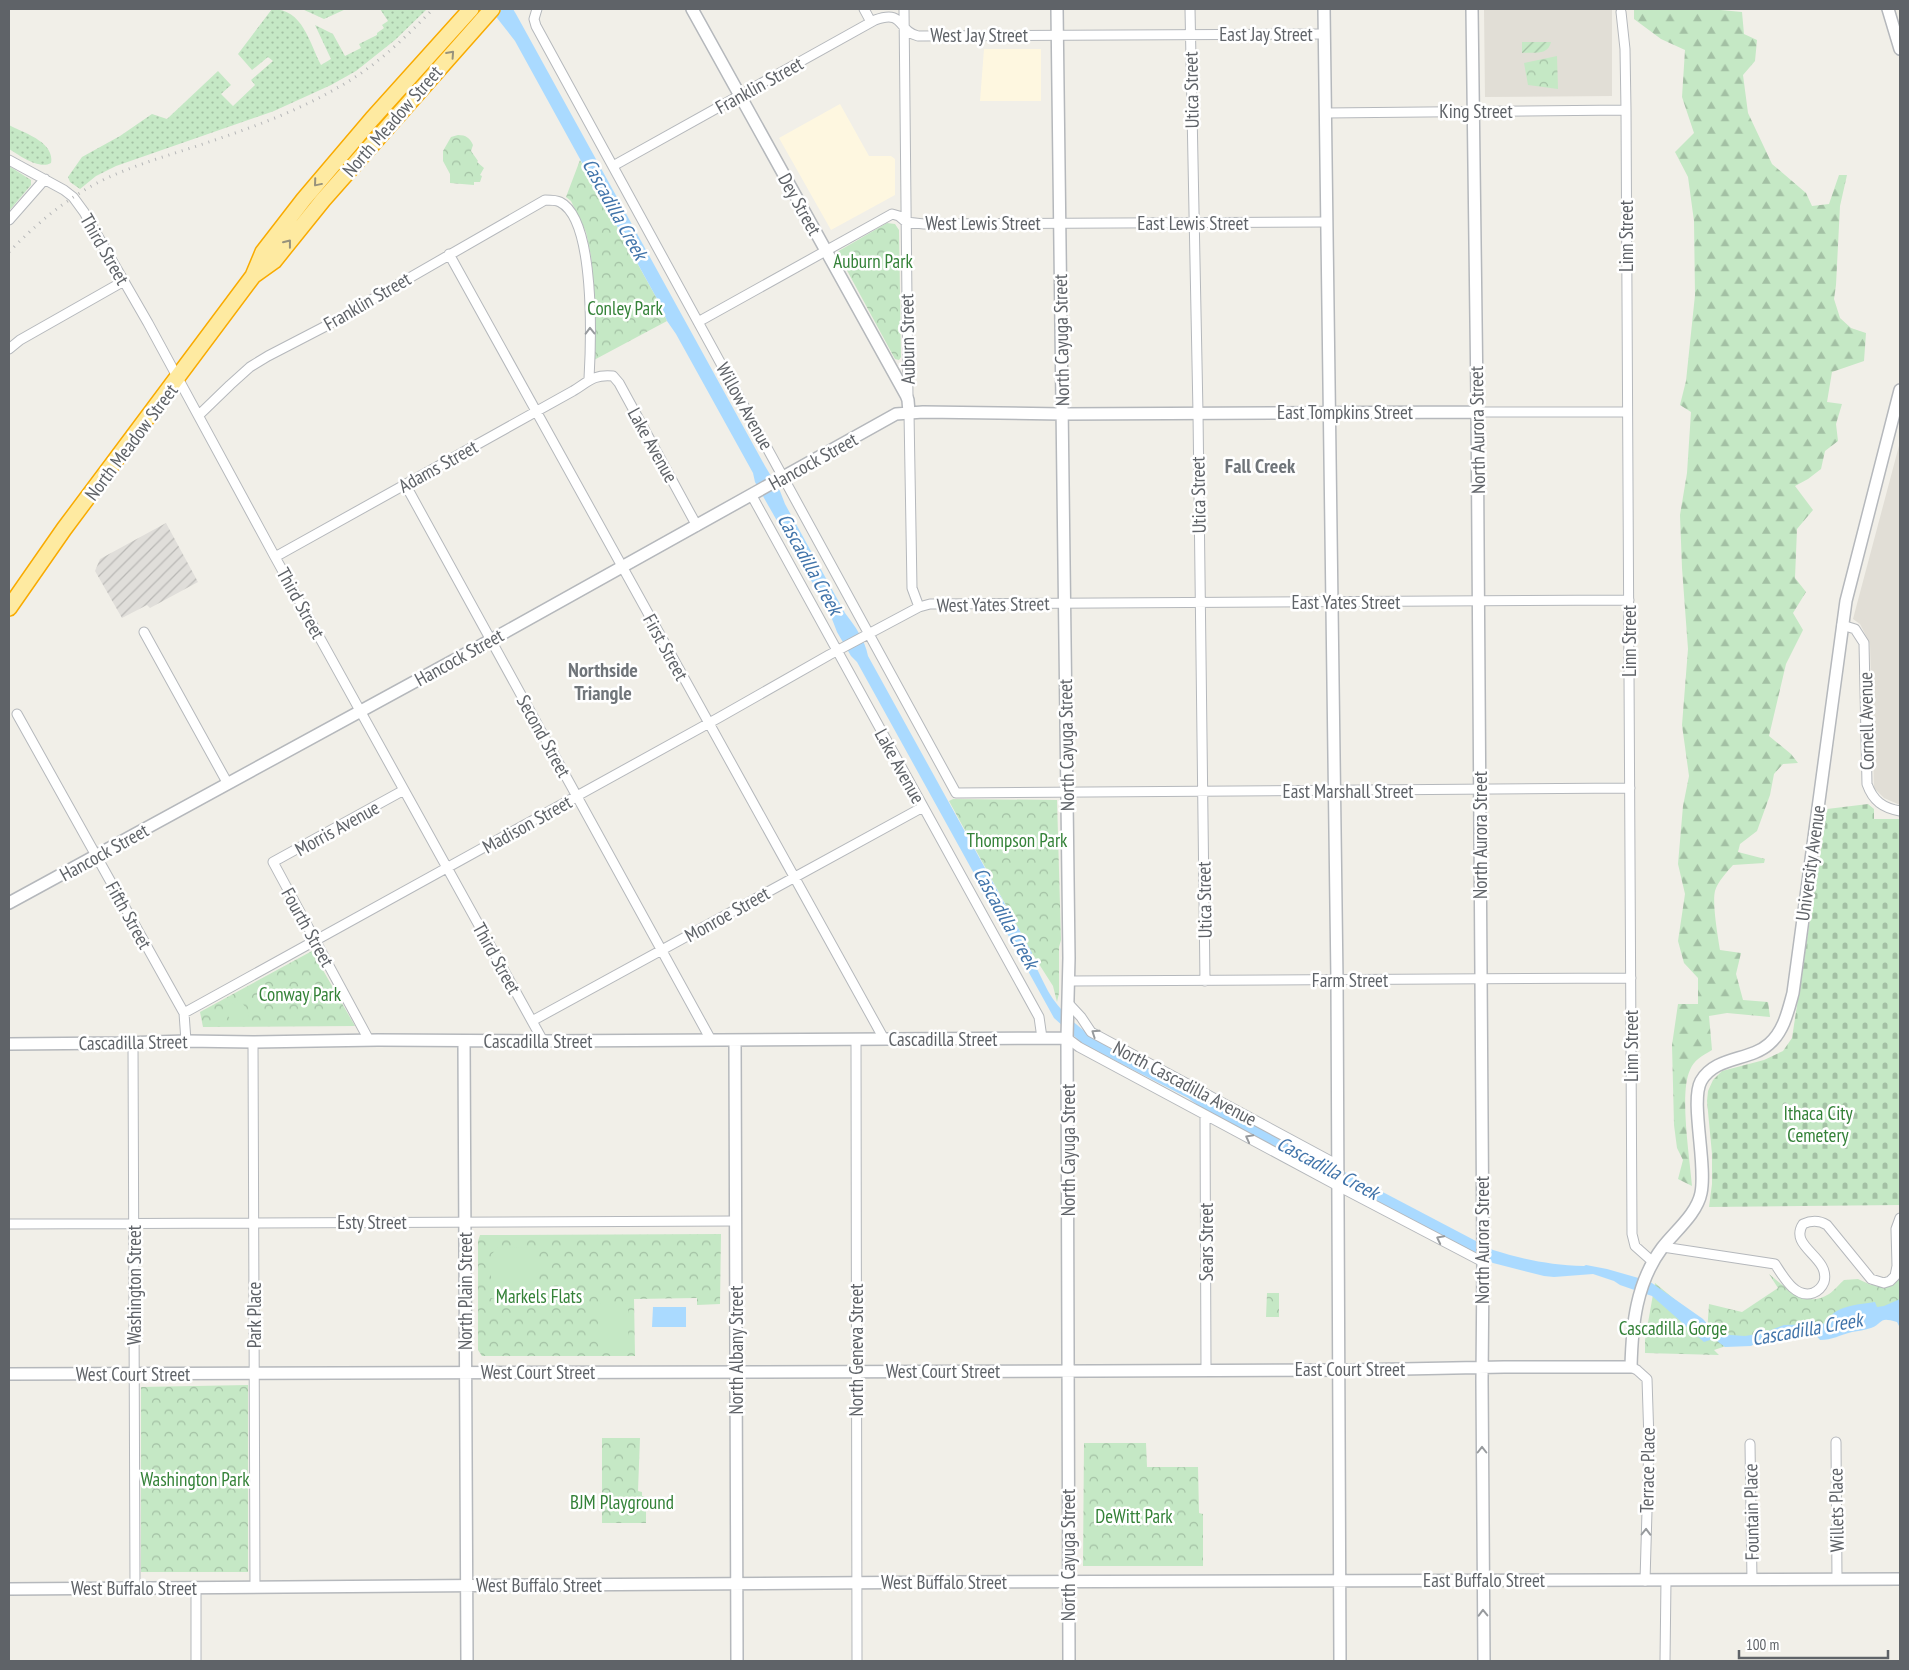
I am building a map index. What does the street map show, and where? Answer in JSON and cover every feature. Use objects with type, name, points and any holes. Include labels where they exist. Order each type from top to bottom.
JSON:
[{"type":"highway","name":"North Meadow Street","points":[[9,608],[64,529],[178,379],[253,276],[263,252],[299,205],[367,125],[471,9]]},
{"type":"highway","name":"North Meadow Street","points":[[253,276],[274,261],[323,200],[492,9]]},
{"type":"street","name":"Willow Avenue","points":[[537,9],[534,20],[698,322],[780,479],[956,793]]},
{"type":"street","name":"Dey Street","points":[[692,9],[908,400]]},
{"type":"street","points":[[864,9],[871,22]]},
{"type":"street","name":"Auburn Street","points":[[904,9],[912,588],[919,607]]},
{"type":"street","name":"North Cayuga Street","points":[[1057,9],[1069,982],[1067,1038],[1069,1661]]},
{"type":"street","name":"Utica Street","points":[[1190,9],[1198,413],[1205,981]]},
{"type":"street","points":[[1324,9],[1337,980],[1340,1661]]},
{"type":"street","name":"North Aurora Street","points":[[1472,9],[1477,412],[1483,1244],[1482,1581],[1484,1661]]},
{"type":"street","points":[[1888,9],[1900,49]]},
{"type":"street","name":"Linn Street","points":[[1621,12],[1626,110],[1633,1238],[1638,1249],[1653,1262]]},
{"type":"street","name":"Franklin Street","points":[[613,166],[871,22],[886,16],[892,16],[905,27]]},
{"type":"street","name":"West Jay Street","points":[[905,27],[918,36],[1057,35]]},
{"type":"street","name":"East Jay Street","points":[[1057,35],[1324,34]]},
{"type":"street","name":"King Street","points":[[1326,113],[1473,110],[1626,110]]},
{"type":"street","name":"Third Street","points":[[9,160],[64,190],[73,197],[90,221],[543,1041]]},
{"type":"street","points":[[9,220],[45,179]]},
{"type":"street","name":"Franklin Street","points":[[199,416],[250,367],[324,327],[545,200],[561,202],[572,214],[581,233],[589,284],[589,379]]},
{"type":"street","points":[[698,322],[892,214],[899,216],[906,222]]},
{"type":"street","name":"West Lewis Street","points":[[906,222],[924,224],[1060,223]]},
{"type":"street","name":"East Lewis Street","points":[[1060,223],[1327,222]]},
{"type":"street","name":"First Street","points":[[449,254],[884,1039]]},
{"type":"street","points":[[9,348],[124,281]]},
{"type":"street","name":"Adams Street","points":[[275,557],[583,385],[589,379],[601,375]]},
{"type":"street","name":"Lake Avenue","points":[[601,375],[613,376],[619,383],[697,526]]},
{"type":"street","name":"University Avenue","points":[[1632,1367],[1634,1323],[1638,1294],[1662,1247],[1694,1209],[1701,1196],[1702,1157],[1697,1100],[1700,1083],[1710,1070],[1770,1044],[1782,1028],[1788,1012],[1793,993],[1842,625],[1852,576],[1900,390]]},
{"type":"street","name":"East Tompkins Street","points":[[1062,414],[1627,412]]},
{"type":"street","name":"Hancock Street","points":[[9,903],[97,857],[491,640],[896,414],[1062,414]]},
{"type":"street","name":"Second Street","points":[[405,484],[711,1040]]},
{"type":"street","name":"Lake Avenue","points":[[754,494],[1039,1017],[1042,1038]]},
{"type":"street","name":"East Yates Street","points":[[1064,603],[1629,600]]},
{"type":"street","name":"West Yates Street","points":[[866,635],[919,607],[930,604],[1064,603]]},
{"type":"street","name":"Cornell Avenue","points":[[1842,625],[1855,629],[1864,643],[1868,784],[1870,792],[1886,808],[1900,811]]},
{"type":"street","points":[[144,632],[228,784]]},
{"type":"street","name":"Madison Street","points":[[184,1013],[316,942],[866,635]]},
{"type":"street","name":"Fifth Street","points":[[18,714],[184,1013],[186,1040]]},
{"type":"street","name":"East Marshall Street","points":[[956,793],[1630,788]]},
{"type":"street","name":"Morris Avenue","points":[[275,866],[273,862],[404,790]]},
{"type":"street","name":"Monroe Street","points":[[532,1021],[923,807]]},
{"type":"street","name":"Fourth Street","points":[[275,866],[369,1040]]},
{"type":"street","name":"Farm Street","points":[[1069,982],[1631,978]]},
{"type":"street","name":"North Cascadilla Avenue","points":[[1068,1003],[1091,1032],[1338,1165]]},
{"type":"street","points":[[1067,1038],[1079,1047],[1205,1115],[1483,1262]]},
{"type":"street","name":"Cascadilla Street","points":[[9,1044],[186,1040],[253,1042],[1067,1038]]},
{"type":"street","name":"North Albany Street","points":[[735,1040],[737,1661]]},
{"type":"street","name":"North Geneva Street","points":[[856,1040],[857,1661]]},
{"type":"street","name":"North Plain Street","points":[[464,1041],[466,1661]]},
{"type":"street","name":"Washington Street","points":[[133,1042],[135,1587]]},
{"type":"street","name":"Park Place","points":[[253,1042],[255,1587]]},
{"type":"street","name":"Sears Street","points":[[1205,1115],[1206,1370]]},
{"type":"street","points":[[1662,1247],[1775,1264],[1789,1285],[1808,1294],[1820,1288],[1824,1275],[1820,1263],[1799,1238],[1799,1230],[1803,1224],[1816,1221],[1822,1222],[1871,1279],[1884,1283],[1890,1281],[1894,1276],[1897,1266],[1896,1229],[1900,1218]]},
{"type":"street","name":"Esty Street","points":[[9,1224],[736,1221]]},
{"type":"street","name":"East Court Street","points":[[1068,1370],[1632,1367]]},
{"type":"street","name":"Terrace Place","points":[[1632,1367],[1647,1379],[1649,1441],[1645,1581]]},
{"type":"street","name":"West Court Street","points":[[9,1374],[1068,1370]]},
{"type":"street","name":"Willets Place","points":[[1836,1442],[1837,1579]]},
{"type":"street","name":"Fountain Place","points":[[1750,1444],[1752,1580]]},
{"type":"street","name":"East Buffalo Street","points":[[1068,1582],[1900,1579]]},
{"type":"street","points":[[1665,1661],[1666,1580]]},
{"type":"street","name":"West Buffalo Street","points":[[9,1589],[1068,1582]]},
{"type":"street","points":[[196,1587],[196,1661]]},
{"type":"shaded area","points":[[1484,9],[1612,9],[1612,96],[1485,97]]},
{"type":"shaded area","points":[[984,49],[1041,49],[1041,101],[980,101]]},
{"type":"shaded area","points":[[840,104],[869,156],[891,156],[895,159],[895,195],[831,230],[779,138]]},
{"type":"shaded area","points":[[1900,442],[1900,805],[1884,798],[1874,788],[1870,644],[1860,624],[1853,619]]},
{"type":"shaded area","points":[[166,523],[198,582],[150,608],[147,605],[122,618],[95,571],[100,559]]},
{"type":"green space","points":[[272,9],[283,10],[298,21],[304,28],[321,65],[331,59],[315,25],[333,34],[345,56],[361,48],[359,44],[377,35],[384,28],[382,25],[388,21],[380,9],[427,9],[395,40],[356,71],[331,85],[274,111],[116,166],[96,176],[80,189],[70,182],[68,177],[82,157],[120,136],[152,114],[167,119],[218,71],[231,85],[221,94],[233,106],[255,85],[251,80],[273,61],[268,57],[252,70],[238,54]]},
{"type":"green space","points":[[302,9],[346,9],[324,19]]},
{"type":"green space","points":[[1634,9],[1710,9],[1742,12],[1744,34],[1757,40],[1755,61],[1743,75],[1748,113],[1772,164],[1806,193],[1812,206],[1829,204],[1839,175],[1847,175],[1840,206],[1834,299],[1840,318],[1851,328],[1866,333],[1864,361],[1832,372],[1827,402],[1842,404],[1836,424],[1838,441],[1825,451],[1821,469],[1795,486],[1813,510],[1797,529],[1795,578],[1806,592],[1793,613],[1803,630],[1786,664],[1769,736],[1791,754],[1798,763],[1783,764],[1774,774],[1770,795],[1757,831],[1740,844],[1738,852],[1765,859],[1764,863],[1733,865],[1720,880],[1714,896],[1720,950],[1741,953],[1736,974],[1743,1000],[1768,1002],[1770,1017],[1727,1013],[1709,1016],[1712,1050],[1699,1058],[1690,1070],[1685,1094],[1692,1186],[1678,1179],[1683,1160],[1677,1148],[1674,1125],[1672,1045],[1678,1004],[1698,1004],[1698,978],[1684,963],[1678,941],[1685,894],[1678,864],[1683,806],[1689,776],[1682,725],[1688,649],[1680,515],[1687,473],[1691,412],[1680,405],[1686,381],[1695,295],[1694,221],[1688,177],[1675,152],[1694,133],[1682,97],[1685,50],[1661,39],[1634,19]]},
{"type":"green space","points":[[1522,42],[1551,42],[1544,51],[1522,53]]},
{"type":"green space","points":[[1557,56],[1558,89],[1528,85],[1524,63]]},
{"type":"green space","points":[[9,125],[30,135],[43,144],[51,156],[51,163],[41,165],[35,163],[9,149]]},
{"type":"green space","points":[[465,136],[471,140],[473,145],[471,151],[477,162],[484,168],[480,175],[482,176],[480,182],[474,182],[474,185],[450,183],[450,174],[443,161],[443,151],[451,137]]},
{"type":"green space","name":"Conley Park","points":[[580,160],[661,306],[667,321],[594,360],[594,288],[591,256],[586,232],[571,201],[566,197]]},
{"type":"green space","points":[[9,166],[31,180],[31,185],[9,211]]},
{"type":"green space","name":"Auburn Park","points":[[887,223],[895,224],[899,230],[901,357],[899,360],[895,359],[837,252]]},
{"type":"green space","name":"Thompson Park","points":[[953,799],[1057,800],[1061,940],[1059,947],[1059,993],[1057,1002],[1053,986],[1032,953],[949,801]]},
{"type":"green space","name":"Ithaca City Cemetery","points":[[1868,804],[1874,809],[1874,819],[1900,819],[1900,1205],[1709,1207],[1712,1184],[1712,1154],[1707,1101],[1708,1091],[1713,1080],[1722,1071],[1764,1060],[1783,1051],[1792,1038],[1827,809]]},
{"type":"green space","name":"Conway Park","points":[[312,951],[355,1026],[203,1027],[200,1012]]},
{"type":"green space","points":[[240,999],[250,1015],[234,1025],[223,1008]]},
{"type":"green space","name":"Markels Flats","points":[[721,1234],[720,1304],[697,1305],[697,1298],[634,1299],[635,1356],[482,1356],[478,1350],[478,1241],[480,1235]]},
{"type":"green space","points":[[498,1247],[538,1248],[538,1298],[491,1298],[491,1255]]},
{"type":"green space","name":"Cascadilla Gorge","points":[[1769,1274],[1797,1295],[1812,1299],[1821,1298],[1829,1294],[1844,1280],[1858,1279],[1871,1285],[1900,1278],[1900,1311],[1741,1341],[1714,1350],[1719,1355],[1645,1353],[1645,1340],[1655,1283],[1691,1313],[1707,1333],[1709,1304],[1742,1312],[1778,1288]]},
{"type":"green space","points":[[1267,1293],[1279,1293],[1279,1317],[1266,1317]]},
{"type":"green space","points":[[628,1303],[628,1353],[598,1353],[598,1304]]},
{"type":"green space","name":"Washington Park","points":[[248,1385],[248,1572],[141,1572],[141,1387]]},
{"type":"green space","name":"BJM Playground","points":[[602,1438],[640,1438],[638,1491],[642,1492],[642,1496],[646,1497],[646,1523],[602,1523]]},
{"type":"green space","name":"DeWitt Park","points":[[1084,1443],[1146,1443],[1147,1467],[1198,1467],[1199,1513],[1203,1514],[1203,1566],[1083,1566]]},
{"type":"water","name":"Cascadilla Creek","points":[[490,9],[513,9],[516,14],[780,491],[785,504],[845,613],[865,644],[868,656],[1032,953],[1031,957],[1048,991],[1070,1019],[1088,1034],[1118,1053],[1120,1051],[1308,1156],[1318,1158],[1493,1250],[1538,1261],[1586,1265],[1607,1269],[1649,1281],[1703,1319],[1716,1334],[1745,1336],[1763,1333],[1784,1325],[1822,1324],[1826,1323],[1840,1309],[1875,1302],[1877,1307],[1884,1306],[1900,1299],[1900,1328],[1897,1322],[1884,1320],[1871,1328],[1824,1340],[1820,1340],[1814,1333],[1803,1332],[1789,1336],[1762,1339],[1751,1346],[1725,1347],[1717,1341],[1710,1340],[1704,1342],[1652,1296],[1620,1285],[1614,1281],[1593,1274],[1544,1276],[1493,1263],[1202,1108],[1188,1098],[1083,1044],[1054,1018],[857,662],[851,656],[837,632],[824,598],[812,582],[755,482],[753,473],[667,321],[661,306],[515,41]]},
{"type":"water","points":[[653,1307],[686,1307],[686,1327],[652,1327]]},
{"type":"railway","points":[[9,252],[54,211],[91,186],[139,165],[269,120],[321,97],[351,80],[388,52],[433,9]]},
{"type":"district","name":"Fall Creek","points":[[1260,466]]},
{"type":"district","name":"Northside Triangle","points":[[603,682]]}]
